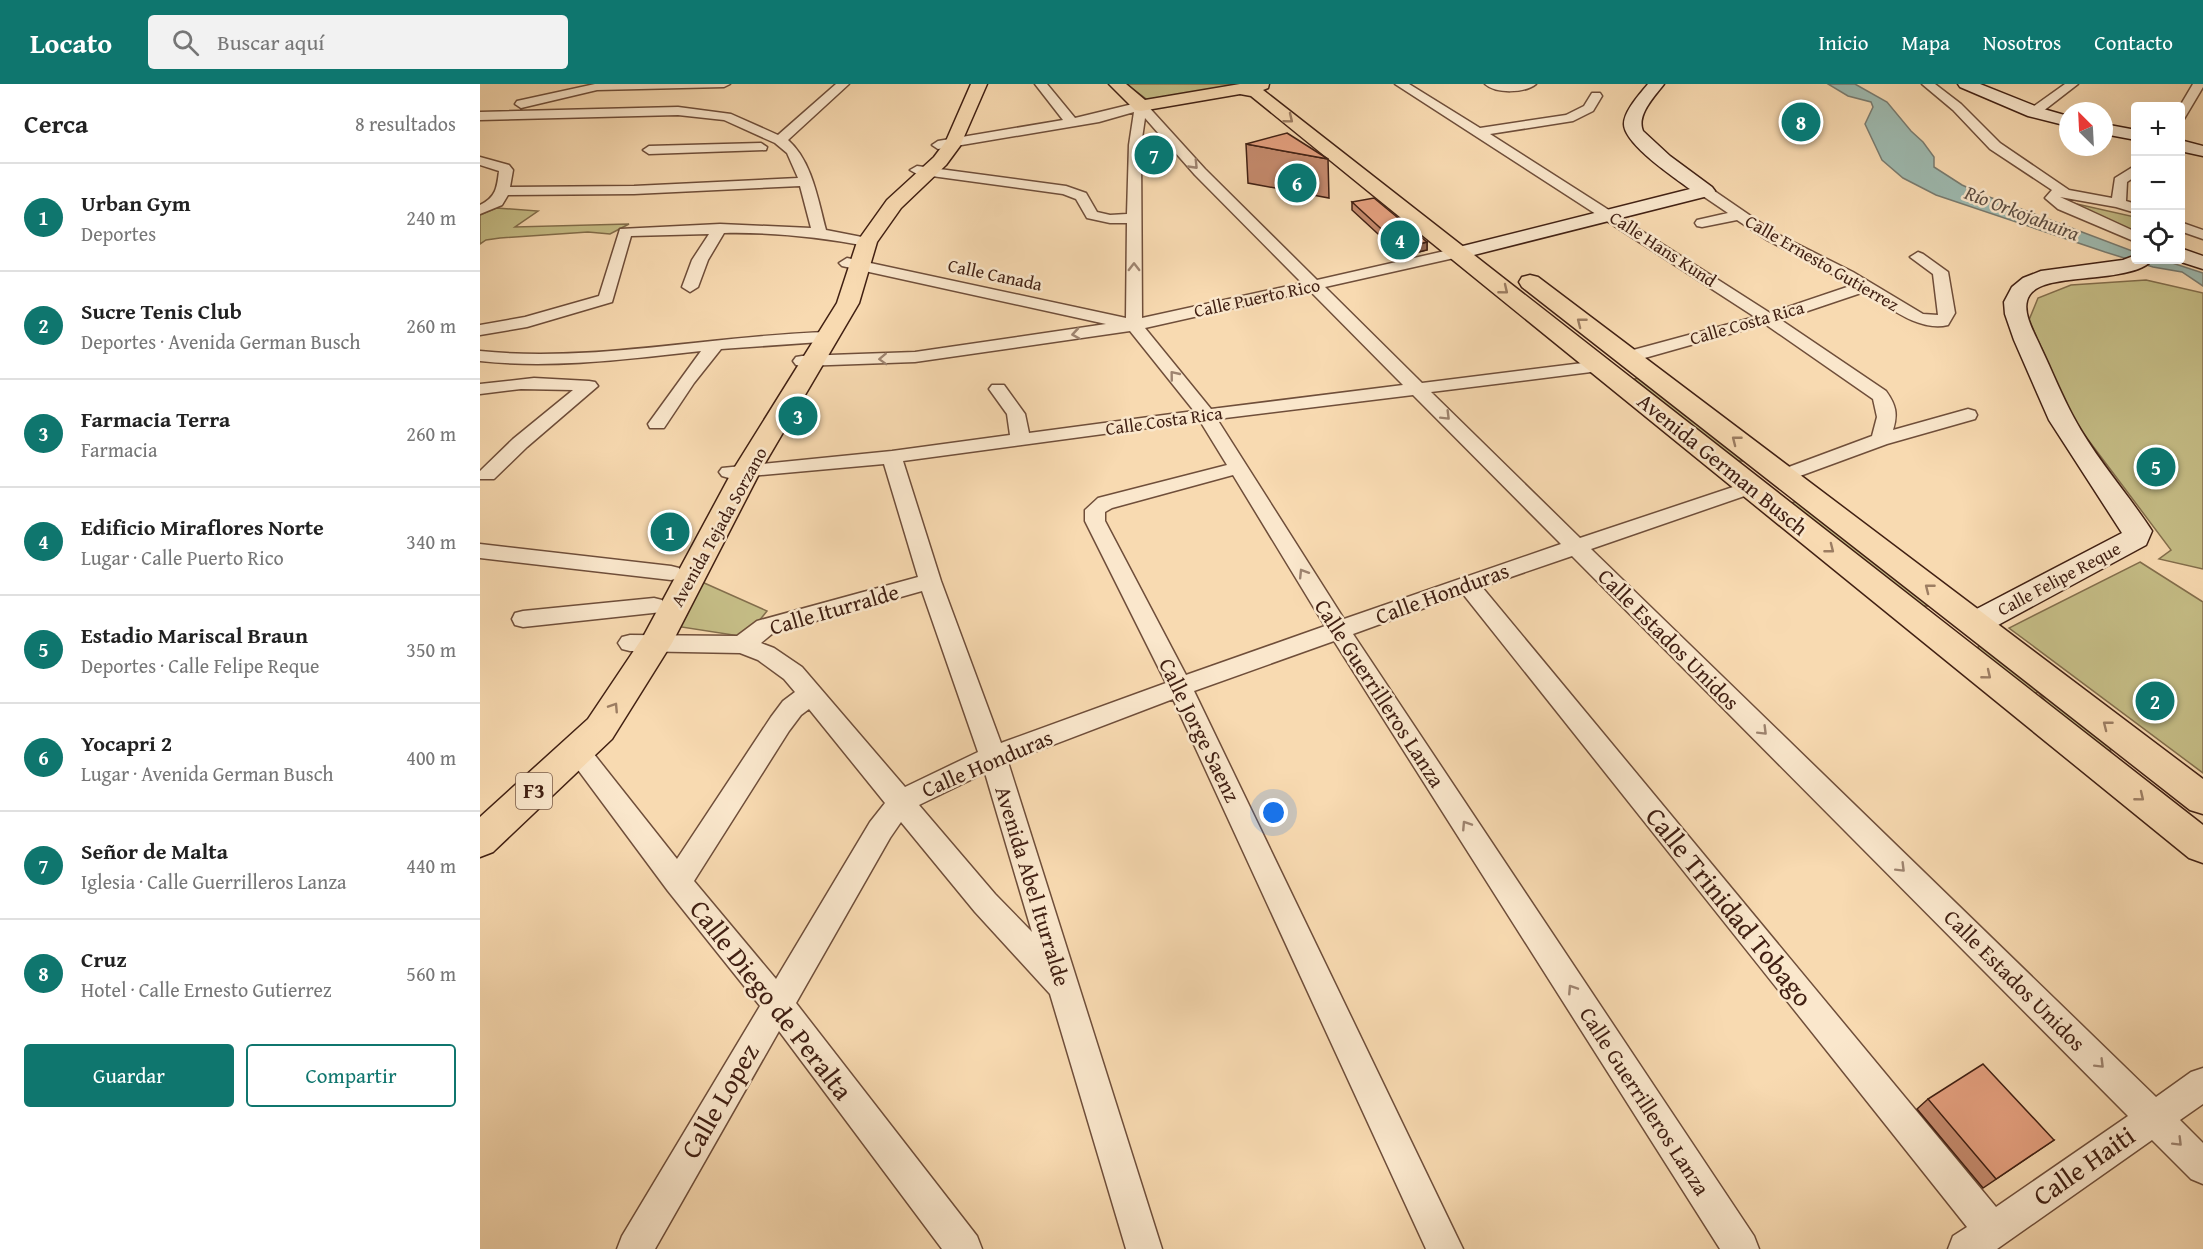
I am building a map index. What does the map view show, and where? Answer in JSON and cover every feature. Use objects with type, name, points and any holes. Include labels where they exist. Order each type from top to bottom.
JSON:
[{"type":"main road","name":"Avenida Tejada Sorzano","points":[[946,144],[967,84]]},
{"type":"main road","name":"Avenida Tejada Sorzano","points":[[577,752],[578,726],[654,606],[671,573],[848,303],[858,252],[888,211],[946,144],[979,84]]},
{"type":"main road","points":[[1117,84],[1141,106],[1241,89],[1276,86]]},
{"type":"main road","name":"Calle Ernesto Gutierrez","points":[[1656,84],[1634,120],[1633,130],[1639,138],[1705,191]]},
{"type":"main road","points":[[1966,84],[2034,112],[2059,119]]},
{"type":"main road","name":"Avenida German Busch","points":[[1241,89],[1256,92],[2203,847]]},
{"type":"main road","points":[[2113,131],[2131,134]]},
{"type":"main road","name":"Calle Puerto Rico","points":[[1458,253],[1613,216],[1705,191]]},
{"type":"main road","name":"Avenida German Busch","points":[[1464,231],[2203,799]]},
{"type":"main road","name":"Calle Felipe Reque","points":[[1976,623],[2136,538],[2137,531],[2062,420],[2026,340],[2016,314],[2015,302],[2020,292],[2031,283],[2049,276],[2109,269],[2131,264]]},
{"type":"main road","points":[[1599,366],[1628,357]]},
{"type":"main road","name":"Avenida Tejada Sorzano","points":[[484,833],[600,729],[656,643],[738,471]]},
{"type":"main road","points":[[1752,487],[1782,476]]},
{"type":"main road","points":[[1942,638],[1976,623]]},
{"type":"street","points":[[480,115],[582,84]]},
{"type":"street","points":[[510,105],[597,87],[724,84]]},
{"type":"street","points":[[721,186],[741,166],[843,84]]},
{"type":"street","points":[[1041,84],[1072,123]]},
{"type":"street","name":"Calle Hans Kund","points":[[1401,84],[1613,216],[1770,318],[1880,396],[1886,402],[1888,412],[1880,440]]},
{"type":"street","points":[[1491,84],[1500,88],[1530,84]]},
{"type":"street","points":[[1928,84],[1957,107],[1995,146],[2065,193]]},
{"type":"street","points":[[2034,112],[2072,84]]},
{"type":"street","points":[[2185,108],[2198,84],[2203,85]]},
{"type":"street","points":[[1479,132],[1569,118],[1589,108],[1596,96]]},
{"type":"street","points":[[946,144],[1072,123],[1141,106],[1135,145],[1134,325]]},
{"type":"street","name":"Calle Estados Unidos","points":[[1141,106],[1170,141],[1317,285],[1575,546],[2203,1167]]},
{"type":"street","points":[[480,115],[695,111],[727,117],[793,151],[806,182],[820,233]]},
{"type":"street","points":[[649,150],[771,141]]},
{"type":"street","points":[[1135,145],[1150,141],[1170,141]]},
{"type":"street","points":[[480,161],[507,170],[503,191],[497,202],[480,210]]},
{"type":"street","points":[[923,171],[1066,190],[1081,196],[1092,215],[1110,219],[1133,218]]},
{"type":"street","points":[[2119,203],[2120,181],[2131,173]]},
{"type":"street","points":[[503,191],[634,190],[806,182]]},
{"type":"street","name":"Calle Ernesto Gutierrez","points":[[1705,191],[1772,237],[1866,286],[1919,318],[1942,321],[1947,313],[1940,272],[1918,257]]},
{"type":"street","points":[[2131,207],[2065,193],[2057,193],[2052,198],[2064,206],[2131,235]]},
{"type":"street","points":[[1702,223],[1739,215]]},
{"type":"street","points":[[690,287],[700,261],[720,228]]},
{"type":"street","name":"Calle Canada","points":[[480,330],[544,318],[606,299],[625,232],[720,228],[780,229],[820,233],[858,252],[1134,325]]},
{"type":"street","points":[[2185,228],[2203,235]]},
{"type":"street","name":"Calle Puerto Rico","points":[[480,356],[524,360],[587,357],[715,345],[816,349],[915,357],[1134,325],[1458,253]]},
{"type":"street","name":"Calle Costa Rica","points":[[1628,357],[1770,318],[1866,286]]},
{"type":"street","name":"Calle Guerrilleros Lanza","points":[[1134,325],[1205,415],[1339,630],[1741,1249]]},
{"type":"street","points":[[657,424],[687,380],[715,345]]},
{"type":"street","name":"Calle Costa Rica","points":[[738,471],[892,457],[1418,387],[1599,366]]},
{"type":"street","points":[[480,389],[510,383],[562,383],[589,386],[520,443],[487,475]]},
{"type":"street","points":[[998,389],[1016,414],[1021,441]]},
{"type":"street","points":[[1782,476],[1880,440],[1968,415]]},
{"type":"street","name":"Avenida Abel Iturralde","points":[[892,457],[930,581],[993,757],[1144,1249]]},
{"type":"street","name":"Calle Jorge Saenz","points":[[1237,468],[1105,503],[1095,510],[1095,521],[1180,687],[1445,1249]]},
{"type":"street","name":"Calle Honduras","points":[[902,801],[993,757],[1180,687],[1575,546],[1752,487]]},
{"type":"street","points":[[480,551],[671,573]]},
{"type":"street","name":"Calle Iturralde","points":[[742,645],[765,627],[930,581]]},
{"type":"street","name":"Calle Trinidad Tobago","points":[[1467,584],[1979,1239]]},
{"type":"street","points":[[523,619],[654,606]]},
{"type":"street","points":[[630,643],[742,645],[766,654],[793,673],[985,903],[1064,987]]},
{"type":"street","points":[[678,882],[780,724],[792,708],[812,693]]},
{"type":"street","name":"Calle Diego de Peralta","points":[[577,752],[678,882],[777,1003],[964,1249]]},
{"type":"street","name":"Calle Lopez","points":[[635,1249],[880,830],[902,801]]},
{"type":"street","name":"Calle Haiti","points":[[1979,1239],[2203,1084]]},
{"type":"shaded area","points":[[1126,84],[1254,84],[1149,101]]},
{"type":"shaded area","points":[[2068,202],[2131,216],[2131,231]]},
{"type":"shaded area","points":[[496,208],[538,211],[515,227],[629,224],[610,234],[588,232],[500,238],[486,240],[480,244],[480,215]]},
{"type":"shaded area","points":[[2146,280],[2203,293],[2203,569],[2159,559],[2171,550],[2074,421],[2029,320],[2038,298],[2071,285]]},
{"type":"shaded area","points":[[1642,377],[1745,461],[1737,461],[1634,379]]},
{"type":"shaded area","points":[[1797,501],[1929,606],[1921,606],[1791,503]]},
{"type":"shaded area","points":[[2140,562],[2203,602],[2203,773],[2009,628]]},
{"type":"shaded area","points":[[702,582],[767,611],[746,637],[675,626]]},
{"type":"shaded area","points":[[1981,645],[2110,747],[2111,754],[2047,703],[2038,692],[2034,694],[1979,650],[1978,647]]},
{"type":"water","name":"Río Orkojahuira","points":[[1828,84],[1855,84],[1887,102],[1934,157],[1934,167],[1962,185],[2131,250],[2131,260],[1936,195],[1903,178],[1882,160],[1865,124],[1873,107],[1871,102],[1848,96]]},
{"type":"water","points":[[2143,264],[2175,264],[2203,273],[2203,286],[2182,272]]},
{"type":"building","points":[[1287,133],[1328,159],[1246,144]]},
{"type":"building","points":[[1374,198],[1427,242],[1402,248],[1352,202]]},
{"type":"building","points":[[1983,1064],[2054,1140],[1996,1179],[1928,1099]]},
{"type":"place","name":"Cruz","points":[[1801,122]]},
{"type":"place","name":"Señor de Malta","points":[[1154,155]]},
{"type":"place","name":"Yocapri 2","points":[[1297,183]]},
{"type":"place","name":"Edificio Miraflores Norte","points":[[1400,240]]},
{"type":"place","name":"Farmacia Terra","points":[[798,416]]},
{"type":"place","name":"Estadio Mariscal Braun","points":[[2156,467]]},
{"type":"place","name":"Urban Gym","points":[[670,532]]},
{"type":"place","name":"Sucre Tenis Club","points":[[2155,701]]}]
